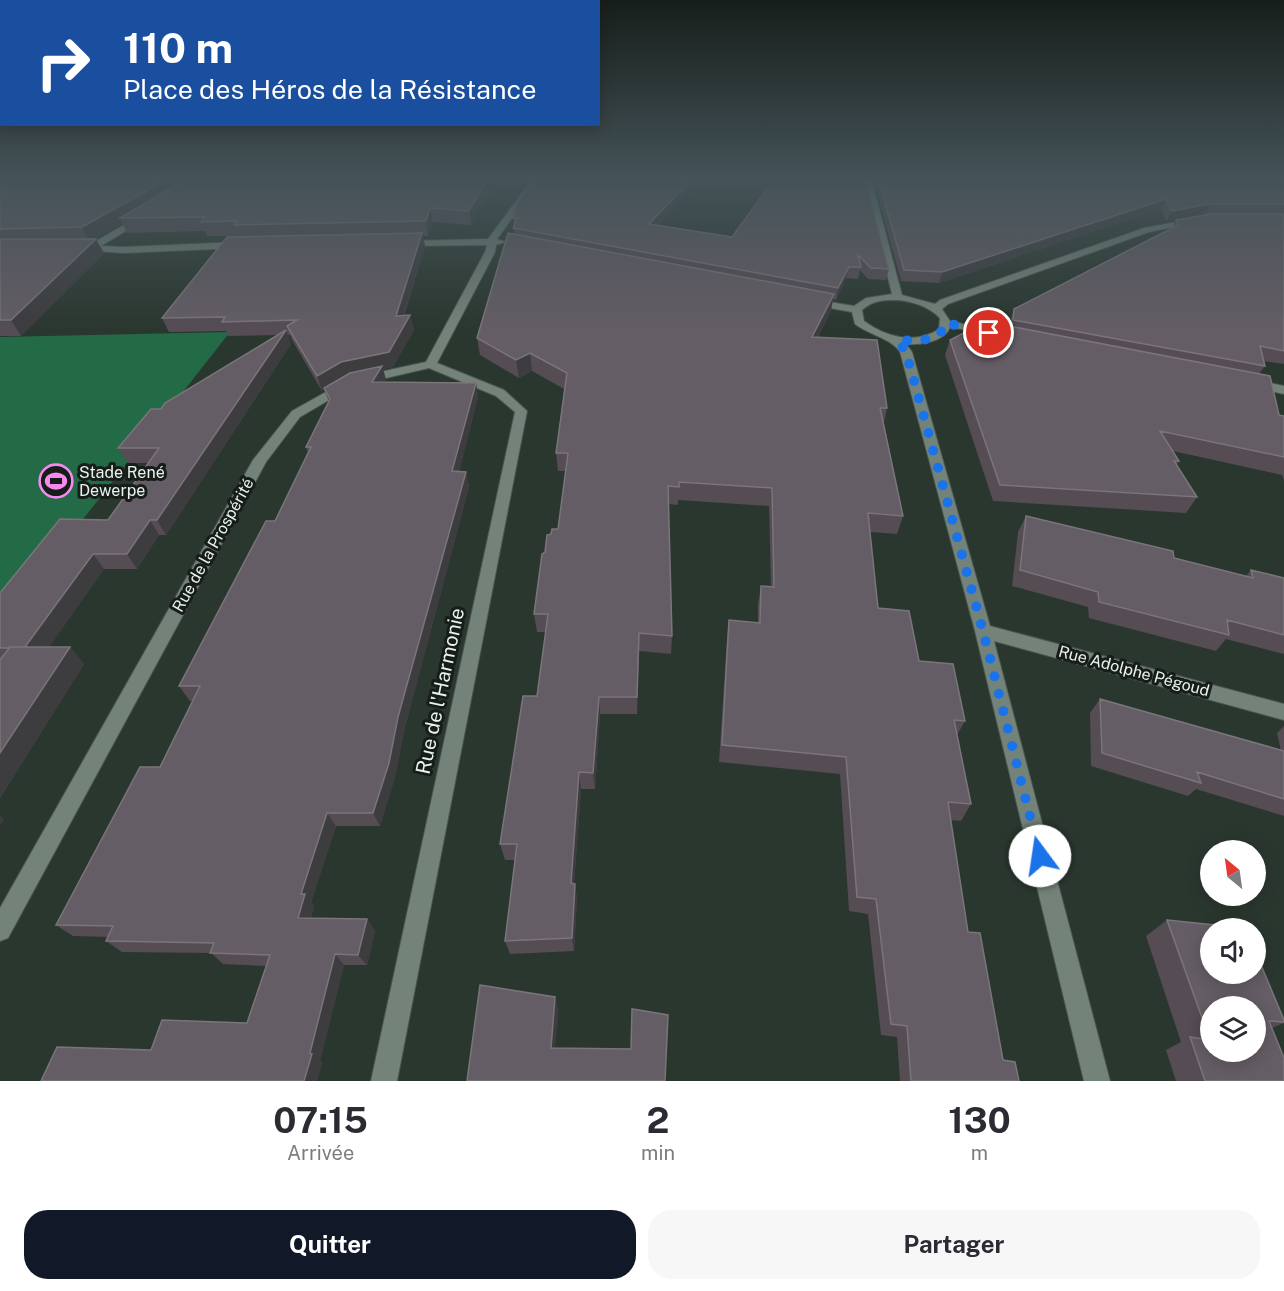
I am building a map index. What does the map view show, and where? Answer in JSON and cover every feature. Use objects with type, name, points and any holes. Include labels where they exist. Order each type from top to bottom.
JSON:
[{"type":"street","points":[[92,247],[124,228]]},
{"type":"street","points":[[430,364],[490,252],[492,240],[500,228]]},
{"type":"street","points":[[880,228],[898,297]]},
{"type":"street","points":[[936,309],[944,302],[1156,228]]},
{"type":"street","points":[[390,243],[492,240],[514,244]]},
{"type":"street","points":[[69,248],[92,247],[123,250],[248,245]]},
{"type":"street","points":[[946,323],[944,330],[926,339],[898,340],[865,328],[859,322],[857,310],[860,305],[876,298],[898,297],[919,301],[936,309],[946,323],[1046,344]]},
{"type":"street","points":[[799,299],[857,310]]},
{"type":"street","points":[[898,340],[906,352],[983,631],[1097,1081]]},
{"type":"street","name":"Rue de la Prospérité","points":[[0,930],[260,460],[296,414],[350,382],[430,364]]},
{"type":"street","name":"Rue de l'Harmonie","points":[[384,1081],[521,411],[500,393],[430,364]]},
{"type":"street","points":[[1239,381],[1284,390]]},
{"type":"street","name":"Rue Adolphe Pégoud","points":[[983,631],[1284,712]]},
{"type":"green space","name":"Stade René Dewerpe","points":[[230,332],[0,625],[0,337]]},
{"type":"building","points":[[515,228],[677,228],[732,237],[738,228],[878,228],[889,269],[871,268],[858,255],[861,267],[849,267],[838,288]]},
{"type":"building","points":[[892,228],[1076,228],[942,272],[904,270]]},
{"type":"building","points":[[1171,228],[1284,228],[1284,351],[1260,346],[1265,366],[1013,320],[1014,309]]},
{"type":"building","points":[[422,233],[396,316],[410,315],[389,352],[341,362],[317,376],[287,326],[297,320],[222,322],[225,317],[162,318],[227,237]]},
{"type":"building","points":[[508,233],[834,294],[812,337],[877,340],[887,408],[880,408],[903,516],[868,513],[878,608],[909,611],[919,661],[953,664],[965,721],[954,720],[971,804],[948,802],[968,932],[980,933],[1003,1060],[1015,1062],[1019,1081],[911,1081],[907,1026],[891,1024],[876,899],[857,897],[846,757],[722,745],[729,620],[760,623],[761,586],[774,587],[772,488],[679,482],[679,487],[668,486],[672,636],[639,633],[637,697],[599,697],[593,773],[579,772],[571,883],[575,884],[572,938],[505,941],[517,844],[500,844],[523,696],[537,696],[548,614],[534,614],[542,554],[545,552],[547,535],[551,534],[552,529],[558,529],[568,453],[556,453],[567,373],[530,353],[516,360],[477,338]]},
{"type":"building","points":[[0,239],[96,239],[11,320],[0,320]]},
{"type":"building","points":[[1014,327],[1270,376],[1279,415],[1284,416],[1284,457],[1160,431],[1179,461],[1174,461],[1197,497],[1000,485],[950,340],[971,329],[1012,344]]},
{"type":"building","points":[[286,330],[157,520],[150,520],[127,554],[93,554],[25,647],[0,648],[0,593],[60,519],[108,520],[159,448],[118,448],[151,409],[161,409],[165,403]]},
{"type":"building","points":[[382,366],[372,382],[476,383],[452,471],[466,472],[398,717],[389,763],[373,813],[327,813],[301,894],[305,894],[298,918],[367,919],[358,955],[335,954],[304,1081],[41,1081],[57,1047],[151,1050],[162,1020],[247,1023],[270,955],[210,953],[214,943],[106,941],[113,926],[56,925],[140,767],[160,767],[200,686],[179,686],[266,521],[275,521],[311,447],[306,447],[330,399],[324,388],[350,373]]},
{"type":"building","points":[[1026,516],[1173,551],[1174,558],[1253,578],[1251,570],[1284,578],[1284,635],[1227,620],[1229,635],[1099,602],[1098,592],[1020,570]]},
{"type":"building","points":[[10,647],[70,647],[0,753],[0,660]]},
{"type":"building","points":[[1100,699],[1284,751],[1284,799],[1197,772],[1201,783],[1102,753]]},
{"type":"building","points":[[1167,920],[1200,923],[1200,984],[1266,984],[1266,977],[1284,1020],[1284,1022],[1269,1021],[1284,1058],[1284,1081],[1205,1081],[1190,1037],[1200,1038],[1200,1062],[1266,1062],[1266,996],[1200,996],[1200,1012]]},
{"type":"building","points":[[480,985],[555,997],[551,1048],[631,1049],[632,1009],[668,1015],[665,1081],[467,1081]]},
{"type":"place","name":"Stade René Dewerpe","points":[[56,481]]},
{"type":"route","points":[[989,333],[946,323],[944,330],[926,339],[898,340],[906,352],[977,609],[1040,856]]}]
